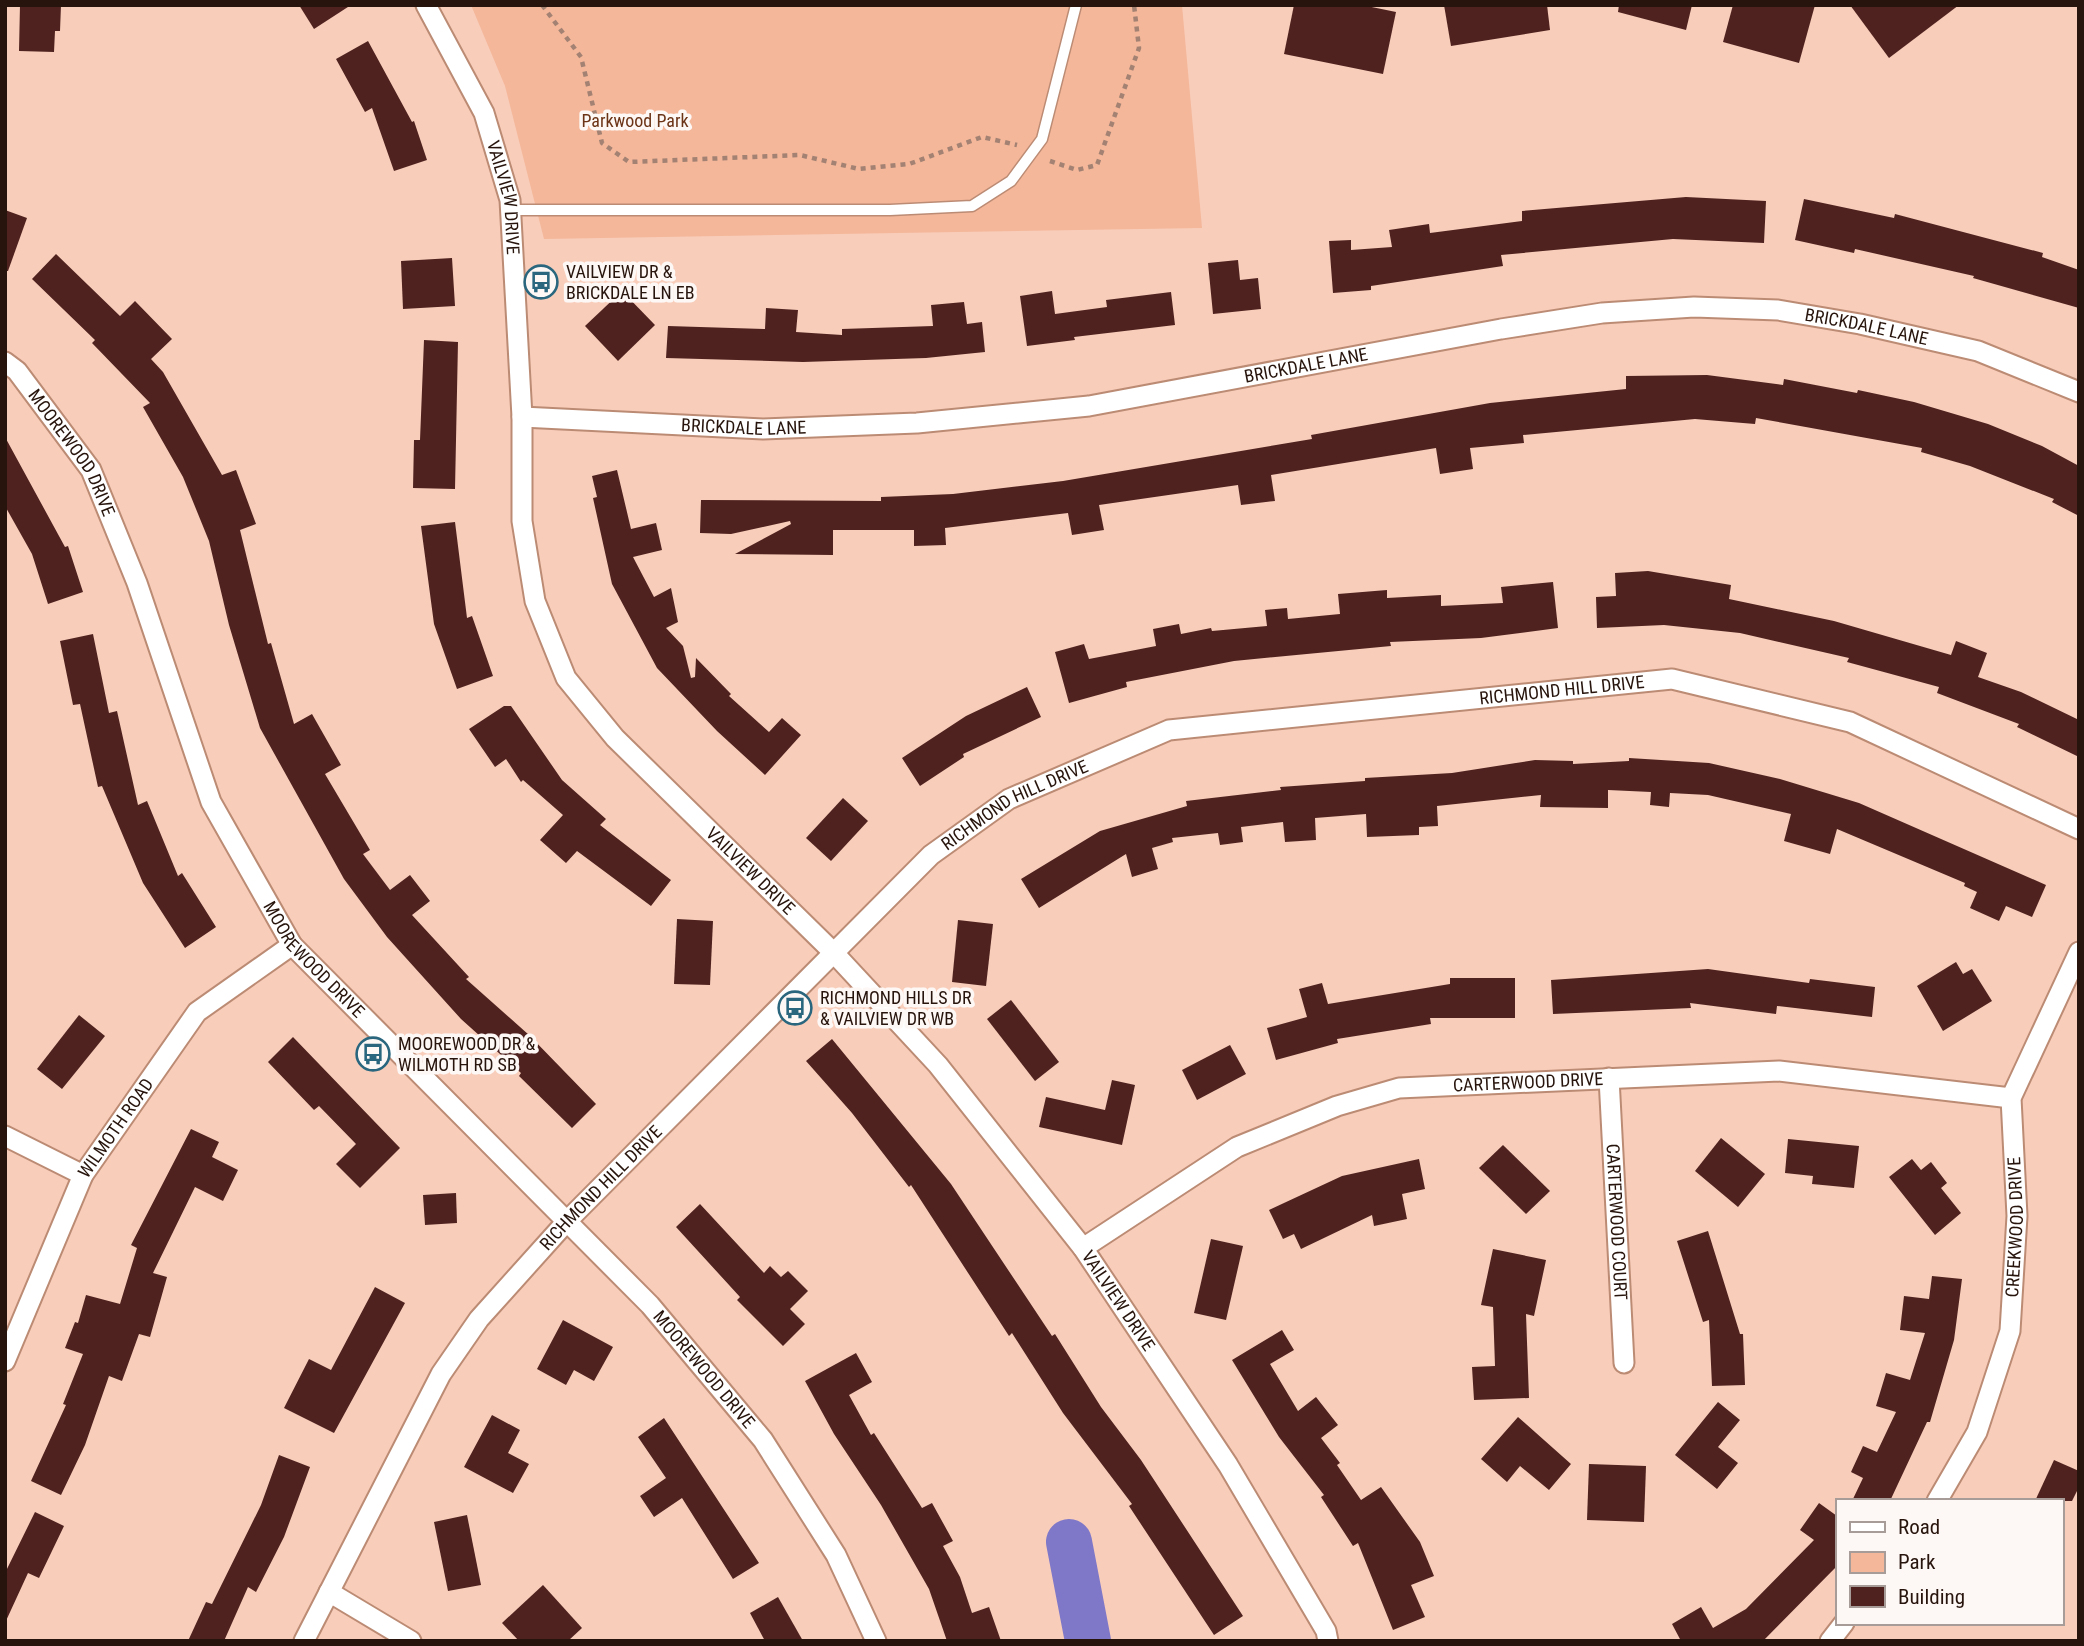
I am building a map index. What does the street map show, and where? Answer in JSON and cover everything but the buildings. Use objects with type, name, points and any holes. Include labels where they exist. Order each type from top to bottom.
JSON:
[{"type":"street","name":"VAILVIEW DRIVE","points":[[426,5],[484,113],[510,201],[522,417],[522,521],[534,601],[566,678],[615,738],[833,953],[938,1065],[1083,1248],[1228,1465],[1326,1631],[1328,1641]]},
{"type":"street","name":"BRICKDALE LANE","points":[[522,417],[763,429],[917,424],[1089,406],[1500,329],[1602,313],[1694,307],[1778,310],[1860,324],[1978,351],[2079,392]]},
{"type":"street","name":"MOOREWOOD DRIVE","points":[[5,362],[17,372],[91,470],[136,583],[211,802],[292,945],[650,1305],[763,1440],[836,1555],[876,1641]]},
{"type":"street","name":"RICHMOND HILL DRIVE","points":[[304,1641],[441,1374],[480,1320],[568,1220],[931,855],[1009,799],[1169,730],[1672,679],[1850,722],[2079,829]]},
{"type":"street","name":"WILMOTH ROAD","points":[[5,1361],[83,1175],[197,1012],[292,945]]},
{"type":"street","name":"CREEKWOOD DRIVE","points":[[1938,1499],[1977,1432],[2010,1331],[2017,1216],[2011,1098],[2079,952]]},
{"type":"street","name":"CARTERWOOD DRIVE","points":[[1083,1248],[1237,1147],[1338,1107],[1399,1088],[1779,1071],[2011,1098]]},
{"type":"street","name":"CARTERWOOD COURT","points":[[1609,1078],[1625,1363]]},
{"type":"street","points":[[5,1136],[83,1175]]},
{"type":"street","points":[[329,1592],[411,1641]]},
{"type":"street","points":[[1830,1641],[1842,1625]]},
{"type":"lane","points":[[510,210],[890,211],[972,206],[1012,181],[1042,139],[1076,5]]},
{"type":"path","points":[[542,5],[581,57],[602,143],[629,162],[800,155],[859,169],[909,164],[982,137],[1017,145]]},
{"type":"path","points":[[1050,161],[1077,170],[1097,165],[1139,48],[1135,5]]},
{"type":"green space","name":"Parkwood Park","points":[[471,5],[1182,5],[1202,228],[544,239],[505,86]]},
{"type":"waterway","points":[[1069,1542],[1088,1641]]},
{"type":"place","name":"VAILVIEW DR & BRICKDALE LN EB","points":[[541,282]]},
{"type":"place","name":"RICHMOND HILLS DR & VAILVIEW DR WB","points":[[795,1008]]},
{"type":"place","name":"MOOREWOOD DR & WILMOTH RD SB","points":[[373,1054]]}]
